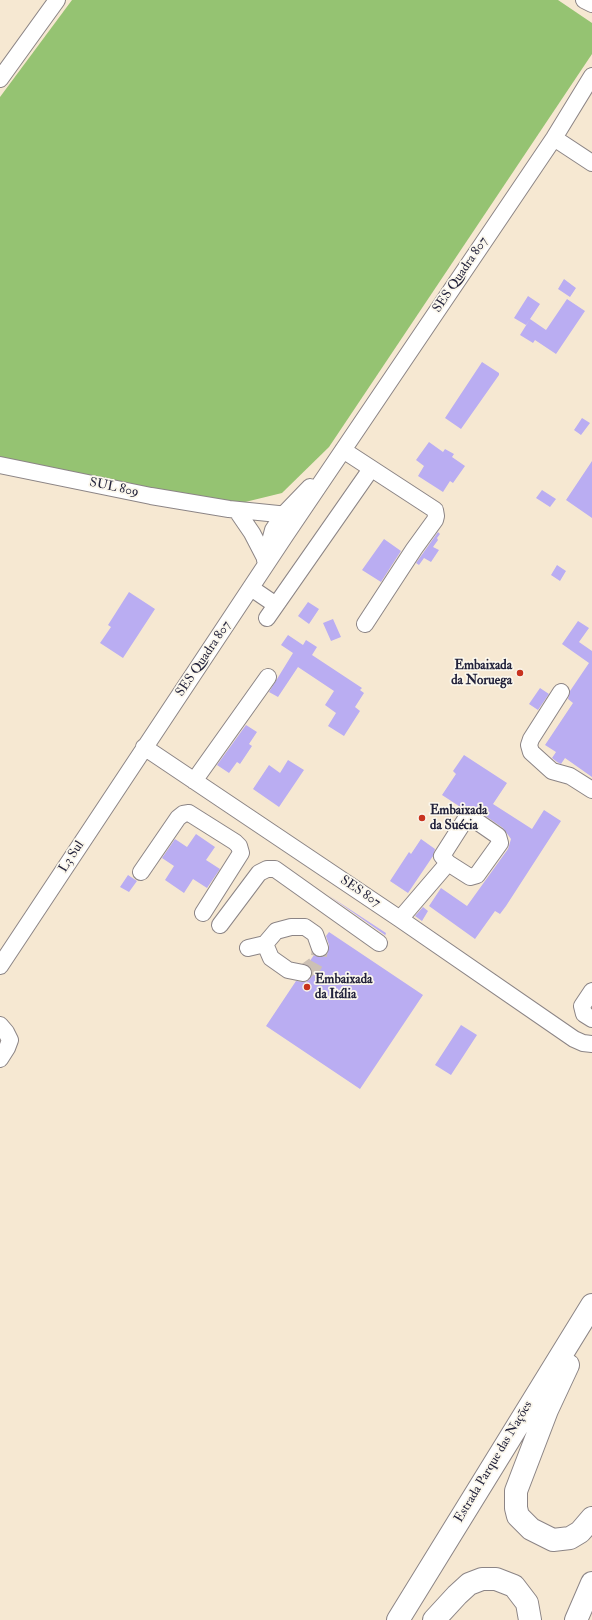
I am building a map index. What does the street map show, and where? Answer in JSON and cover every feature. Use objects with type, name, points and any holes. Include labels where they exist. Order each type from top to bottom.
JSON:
[{"type":"highway","name":"Estrada Parque das Nações","points":[[398,1620],[592,1305]]},
{"type":"highway","points":[[592,1311],[547,1410],[516,1491],[515,1500],[518,1516],[525,1524],[538,1533],[553,1540],[570,1538],[580,1532],[592,1518]]},
{"type":"highway","points":[[434,1620],[465,1588],[482,1579],[496,1579],[514,1586],[527,1602],[530,1620]]},
{"type":"highway","points":[[576,1620],[592,1583]]},
{"type":"street","points":[[0,79],[56,0]]},
{"type":"street","points":[[584,0],[592,4]]},
{"type":"street","name":"SES Quadra 807","points":[[290,515],[328,472],[554,138],[592,76]]},
{"type":"street","points":[[554,138],[592,164]]},
{"type":"street","points":[[343,450],[435,510],[436,516],[435,520],[414,549],[365,624]]},
{"type":"street","name":"SUL 809","points":[[0,465],[151,496],[240,511],[290,515]]},
{"type":"street","points":[[267,618],[371,469]]},
{"type":"street","name":"SES Quadra 807","points":[[144,747],[251,588],[279,533],[290,515],[310,487],[328,472]]},
{"type":"street","points":[[264,564],[252,533],[240,511],[292,497],[310,487]]},
{"type":"street","name":"SUL 809","points":[[240,511],[279,533]]},
{"type":"street","points":[[251,588],[276,605]]},
{"type":"street","points":[[194,781],[268,677]]},
{"type":"street","points":[[561,692],[531,739],[529,745],[530,752],[552,771],[570,776],[592,790]]},
{"type":"street","name":"SES 807","points":[[144,747],[400,919],[574,1039],[583,1043],[592,1044]]},
{"type":"street","name":"L3 Sul","points":[[0,966],[144,747]]},
{"type":"street","points":[[142,872],[178,818],[183,814],[189,813],[235,842],[239,846],[241,853],[203,913]]},
{"type":"street","points":[[400,919],[448,863]]},
{"type":"street","points":[[220,925],[259,873],[267,869],[275,869],[379,943]]},
{"type":"street","points":[[248,948],[265,944],[276,931],[291,926],[305,927],[315,934],[320,948]]},
{"type":"street","points":[[265,944],[271,958],[288,970],[303,973]]},
{"type":"street","points":[[592,991],[582,1006],[584,1014],[592,1019]]},
{"type":"street","points":[[0,1025],[10,1040],[0,1059]]},
{"type":"green space","points":[[72,0],[558,0],[592,23],[592,54],[329,447],[282,493],[237,504],[0,459],[0,97]]},
{"type":"building","points":[[564,279],[576,288],[570,297],[558,289]]},
{"type":"building","points":[[528,296],[540,304],[526,325],[514,318]]},
{"type":"building","points":[[567,299],[585,311],[556,354],[535,340],[533,343],[520,335],[530,319],[546,330]]},
{"type":"building","points":[[482,362],[499,373],[499,375],[461,429],[445,418]]},
{"type":"building","points":[[582,418],[590,423],[581,435],[574,430]]},
{"type":"building","points":[[429,442],[443,452],[445,449],[454,454],[452,457],[465,466],[453,483],[450,481],[443,492],[418,476],[424,466],[416,460]]},
{"type":"building","points":[[592,461],[592,518],[566,500]]},
{"type":"building","points":[[542,490],[556,499],[550,507],[536,498]]},
{"type":"building","points":[[438,532],[440,534],[437,538],[438,540],[433,547],[439,550],[431,562],[424,558],[419,565],[416,563]]},
{"type":"building","points":[[384,539],[401,551],[381,582],[362,570]]},
{"type":"building","points":[[557,565],[566,571],[560,581],[551,575]]},
{"type":"building","points":[[129,592],[155,609],[123,658],[100,643],[111,627],[108,625]]},
{"type":"building","points":[[308,602],[319,609],[309,624],[298,616]]},
{"type":"building","points":[[333,619],[341,637],[331,641],[323,623]]},
{"type":"building","points":[[578,621],[589,628],[579,642],[592,651],[592,777],[565,758],[561,764],[557,762],[552,758],[556,752],[545,745],[573,703],[568,699],[570,691],[589,663],[562,644]]},
{"type":"building","points":[[288,635],[303,645],[306,640],[317,647],[312,655],[362,688],[360,690],[364,693],[355,707],[360,711],[344,736],[328,726],[336,713],[325,705],[334,691],[298,667],[278,697],[269,692],[293,653],[281,645]]},
{"type":"building","points":[[540,688],[549,694],[538,710],[529,704]]},
{"type":"building","points":[[246,725],[257,732],[249,744],[252,746],[240,764],[237,762],[229,773],[217,765]]},
{"type":"building","points":[[464,755],[507,783],[493,804],[532,829],[544,810],[561,821],[506,906],[500,914],[495,911],[475,939],[429,906],[441,888],[467,906],[508,849],[511,839],[503,828],[477,810],[472,808],[465,810],[442,795],[456,774],[453,771]]},
{"type":"building","points":[[288,760],[304,770],[279,807],[253,789],[269,765],[280,773]]},
{"type":"building","points":[[196,834],[215,847],[206,860],[220,869],[207,888],[193,879],[184,893],[165,880],[174,866],[162,858],[175,839],[187,847]]},
{"type":"building","points":[[421,839],[435,849],[433,856],[408,893],[390,881],[409,852],[411,854]]},
{"type":"building","points":[[128,875],[137,881],[129,892],[120,887]]},
{"type":"building","points":[[328,895],[386,933],[385,936],[385,935]]},
{"type":"building","points":[[423,907],[428,911],[422,921],[415,916]]},
{"type":"building","points":[[329,932],[423,995],[360,1089],[266,1026],[296,981],[306,982],[310,979],[312,970],[307,965],[314,955],[319,957],[327,954],[329,945],[326,936]]},
{"type":"building","points":[[461,1025],[477,1035],[451,1075],[435,1065]]},
{"type":"tunnel","points":[[303,973],[314,965],[319,956],[320,948]]},
{"type":"place","name":"Embaixada da Noruega","points":[[520,673]]},
{"type":"place","name":"Embaixada da Suécia","points":[[422,818]]},
{"type":"place","name":"Embaixada da Itália","points":[[307,987]]}]
